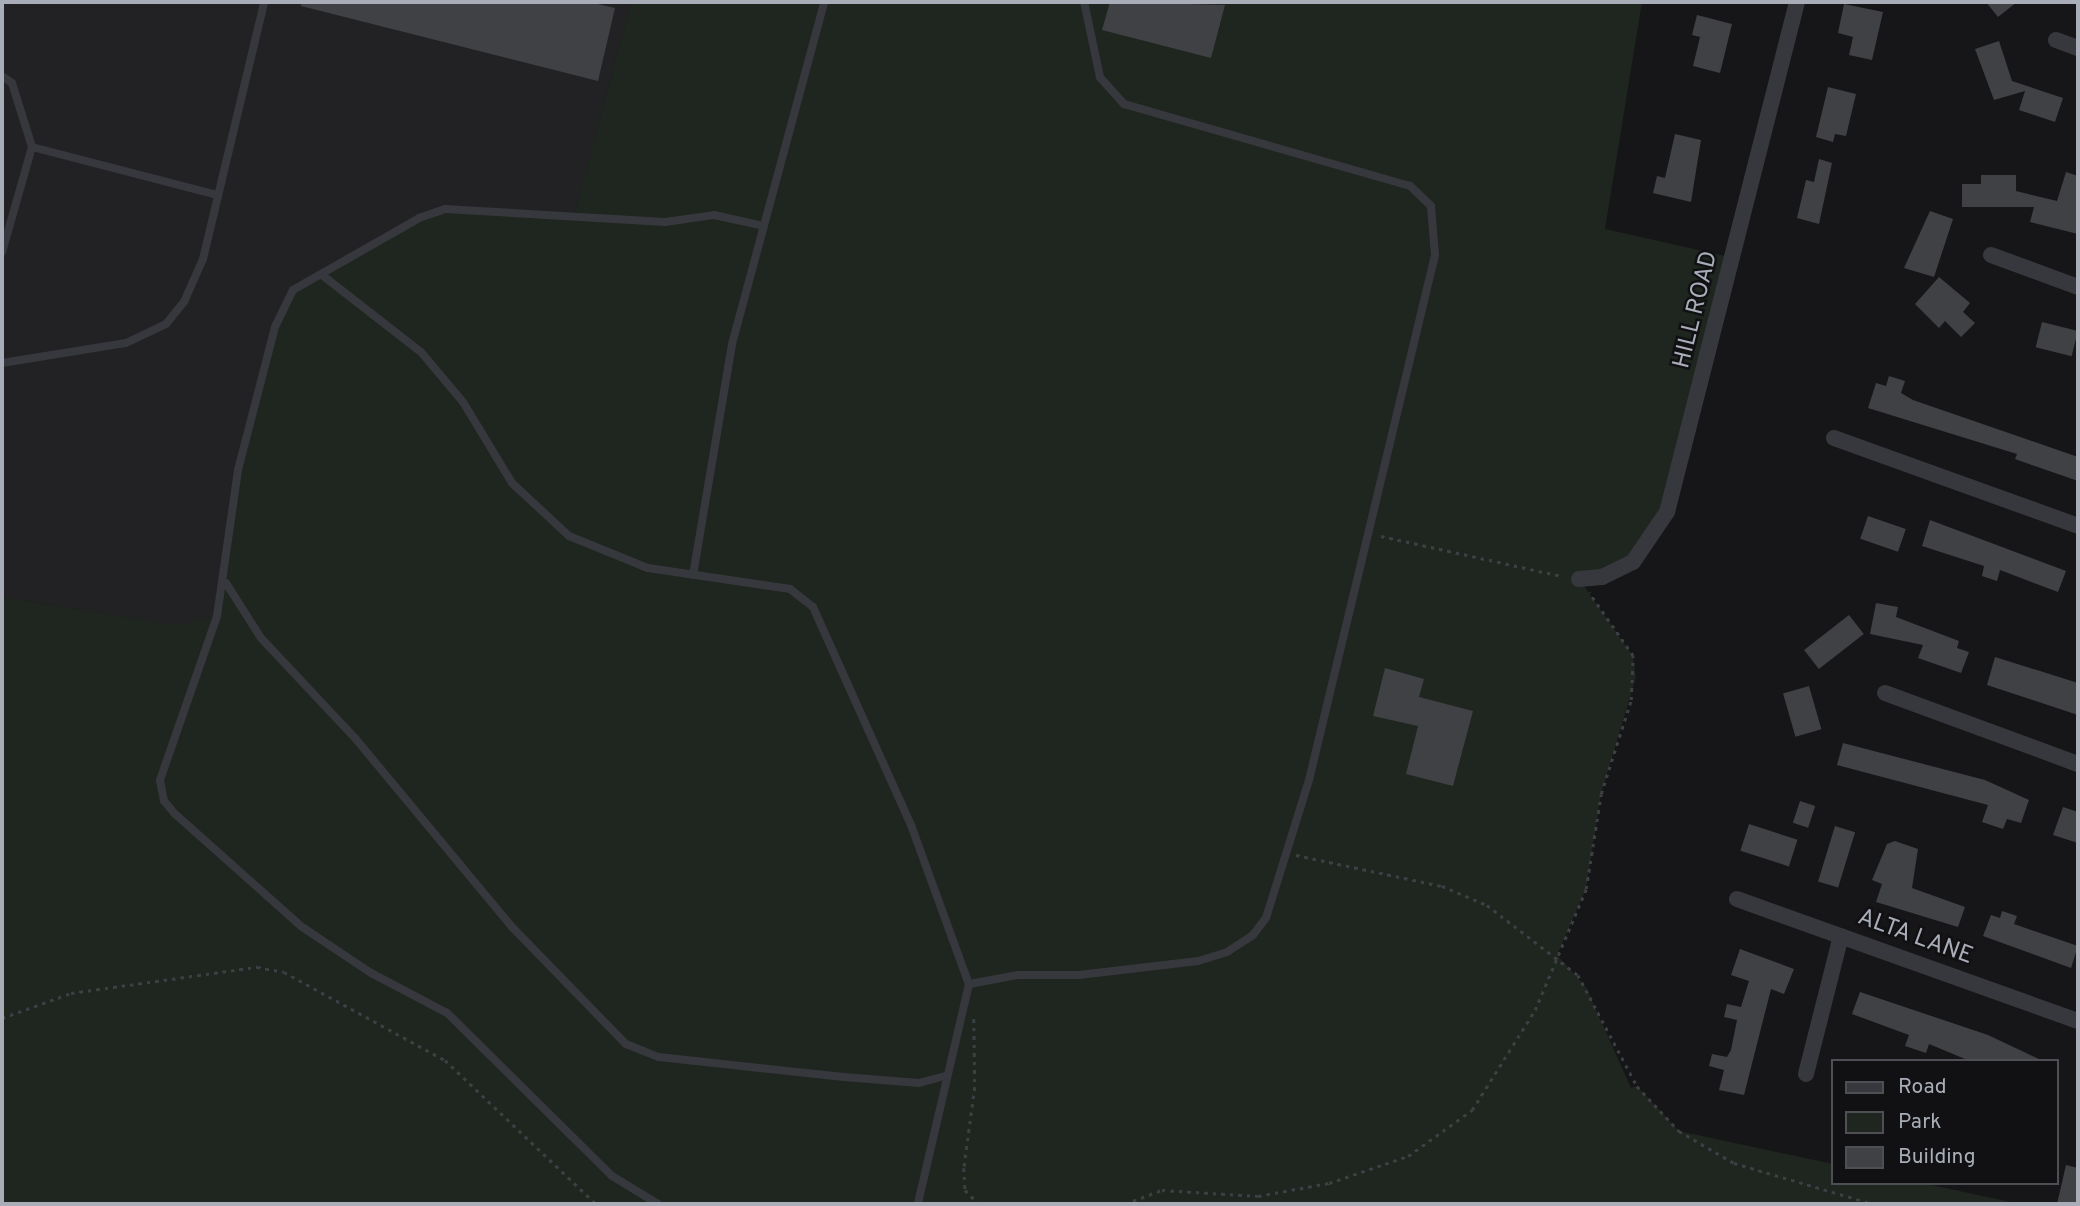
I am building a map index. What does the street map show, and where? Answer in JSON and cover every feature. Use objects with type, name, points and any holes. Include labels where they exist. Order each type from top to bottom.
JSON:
[{"type":"street","name":"HILL ROAD","points":[[1579,579],[1602,578],[1633,562],[1667,512],[1797,2]]},
{"type":"street","points":[[2056,40],[2078,48]]},
{"type":"street","points":[[1991,256],[2078,287]]},
{"type":"street","points":[[1833,438],[2078,526]]},
{"type":"street","points":[[1885,693],[2078,764]]},
{"type":"street","name":"ALTA LANE","points":[[1737,899],[2078,1021]]},
{"type":"street","points":[[1806,1073],[1841,936]]},
{"type":"lane","points":[[2,363],[127,343],[166,324],[198,276],[264,2]]},
{"type":"lane","points":[[693,575],[722,390],[824,2]]},
{"type":"lane","points":[[969,984],[1018,975],[1158,967],[1227,952],[1253,935],[1266,918],[1290,854],[1435,255],[1431,206],[1410,186],[1124,104],[1100,77],[1084,2]]},
{"type":"lane","points":[[2,76],[12,82],[32,146],[2,252]]},
{"type":"lane","points":[[32,146],[218,195]]},
{"type":"lane","points":[[657,1204],[612,1176],[458,1022],[302,926],[164,801],[163,766],[205,659],[226,583],[226,528],[275,327],[293,290],[419,218],[446,209],[665,222],[714,215],[764,226]]},
{"type":"lane","points":[[322,275],[421,352],[446,379],[512,483],[544,518],[624,561],[693,575],[790,589],[813,607],[911,825],[969,984],[918,1204]]},
{"type":"lane","points":[[226,583],[261,638],[355,738],[513,928],[626,1044],[659,1057],[844,1077],[919,1083],[946,1076]]},
{"type":"path","points":[[1125,1204],[1161,1190],[1218,1197],[1309,1188],[1375,1169],[1433,1143],[1459,1124],[1486,1091],[1535,1010],[1586,889],[1601,794],[1636,677],[1633,656],[1579,579],[1368,533]]},
{"type":"path","points":[[1290,854],[1467,895],[1557,956],[1586,987],[1637,1086],[1679,1131],[1734,1163],[1873,1204]]},
{"type":"path","points":[[2,1017],[71,993],[257,967],[284,972],[445,1060],[597,1204]]},
{"type":"path","points":[[974,1014],[975,1087],[964,1168],[965,1190],[979,1204]]},
{"type":"shaded area","points":[[2,2],[631,2],[574,217],[213,631],[2,597]]},
{"type":"green space","points":[[631,2],[1642,2],[1605,229],[1734,258],[1681,469],[1646,549],[1579,579],[1633,656],[1636,677],[1601,794],[1586,889],[1557,955],[1586,987],[1631,1088],[1637,1086],[1679,1131],[1832,1164],[1832,1185],[1931,1185],[2020,1204],[2,1204],[2,597],[178,625],[217,616],[226,528],[275,327],[293,290],[432,212],[574,216]]},
{"type":"building","points":[[301,2],[589,2],[615,8],[598,81],[301,6]]},
{"type":"building","points":[[1110,2],[1225,5],[1211,58],[1102,30]]},
{"type":"building","points":[[1986,2],[2017,2],[1998,17]]},
{"type":"building","points":[[1844,4],[1883,12],[1872,60],[1849,55],[1853,37],[1838,33]]},
{"type":"building","points":[[1697,15],[1732,24],[1720,73],[1693,66],[1700,37],[1692,35]]},
{"type":"building","points":[[1999,41],[2012,81],[2063,98],[2055,122],[2019,110],[2025,91],[1994,100],[1975,49]]},
{"type":"building","points":[[1828,87],[1856,94],[1846,136],[1835,134],[1833,142],[1816,137]]},
{"type":"building","points":[[1675,134],[1701,140],[1691,202],[1653,193],[1657,176],[1665,178]]},
{"type":"building","points":[[1819,159],[1832,163],[1819,224],[1797,218],[1806,180],[1814,182]]},
{"type":"building","points":[[2066,172],[2078,176],[2078,234],[2030,222],[2034,207],[1962,207],[1962,184],[1981,184],[1981,175],[2016,175],[2016,191],[2057,201]]},
{"type":"building","points":[[1930,211],[1953,219],[1934,277],[1904,268]]},
{"type":"building","points":[[1939,277],[1970,303],[1963,312],[1975,323],[1961,337],[1945,321],[1939,328],[1915,304]]},
{"type":"building","points":[[2042,322],[2078,331],[2072,356],[2036,347]]},
{"type":"building","points":[[1889,376],[1905,381],[1901,393],[1913,400],[2078,457],[2078,481],[2015,459],[2017,454],[1868,408],[1876,383],[1886,386]]},
{"type":"building","points":[[1868,516],[1906,529],[1898,552],[1860,539]]},
{"type":"building","points":[[1930,520],[2066,571],[2058,592],[2000,570],[1997,581],[1982,576],[1984,566],[1922,546]]},
{"type":"building","points":[[1876,603],[1898,607],[1896,617],[1959,641],[1957,648],[1969,652],[1961,673],[1918,658],[1923,645],[1870,634]]},
{"type":"building","points":[[1849,615],[1864,634],[1819,669],[1804,650]]},
{"type":"building","points":[[1995,657],[2078,683],[2078,715],[1987,685]]},
{"type":"building","points":[[1385,668],[1424,679],[1419,697],[1473,711],[1453,786],[1406,774],[1418,726],[1373,716]]},
{"type":"building","points":[[1809,686],[1821,729],[1795,737],[1783,693]]},
{"type":"building","points":[[1843,743],[1985,780],[2029,800],[2021,823],[2007,819],[2003,829],[1982,822],[1988,805],[1837,765]]},
{"type":"building","points":[[1800,801],[1815,806],[1808,828],[1793,823]]},
{"type":"building","points":[[2063,807],[2078,812],[2078,843],[2053,835]]},
{"type":"building","points":[[1749,824],[1798,840],[1789,866],[1740,851]]},
{"type":"building","points":[[1835,826],[1855,832],[1838,888],[1818,881]]},
{"type":"building","points":[[1895,841],[1918,849],[1912,888],[1965,907],[1958,927],[1876,902],[1882,884],[1872,880],[1887,844]]},
{"type":"building","points":[[2002,911],[2017,916],[2014,924],[2078,946],[2071,968],[1983,936],[1991,915],[2000,918]]},
{"type":"building","points":[[1740,949],[1794,969],[1784,994],[1771,989],[1744,1095],[1719,1090],[1724,1070],[1709,1066],[1712,1054],[1727,1057],[1731,1050],[1737,1020],[1724,1017],[1727,1004],[1741,1007],[1749,981],[1731,975]]},
{"type":"building","points":[[1860,992],[1988,1035],[2039,1059],[1965,1059],[1929,1044],[1926,1053],[1905,1046],[1909,1035],[1852,1014]]},
{"type":"building","points":[[2066,1165],[2078,1168],[2078,1204],[2057,1204]]}]
